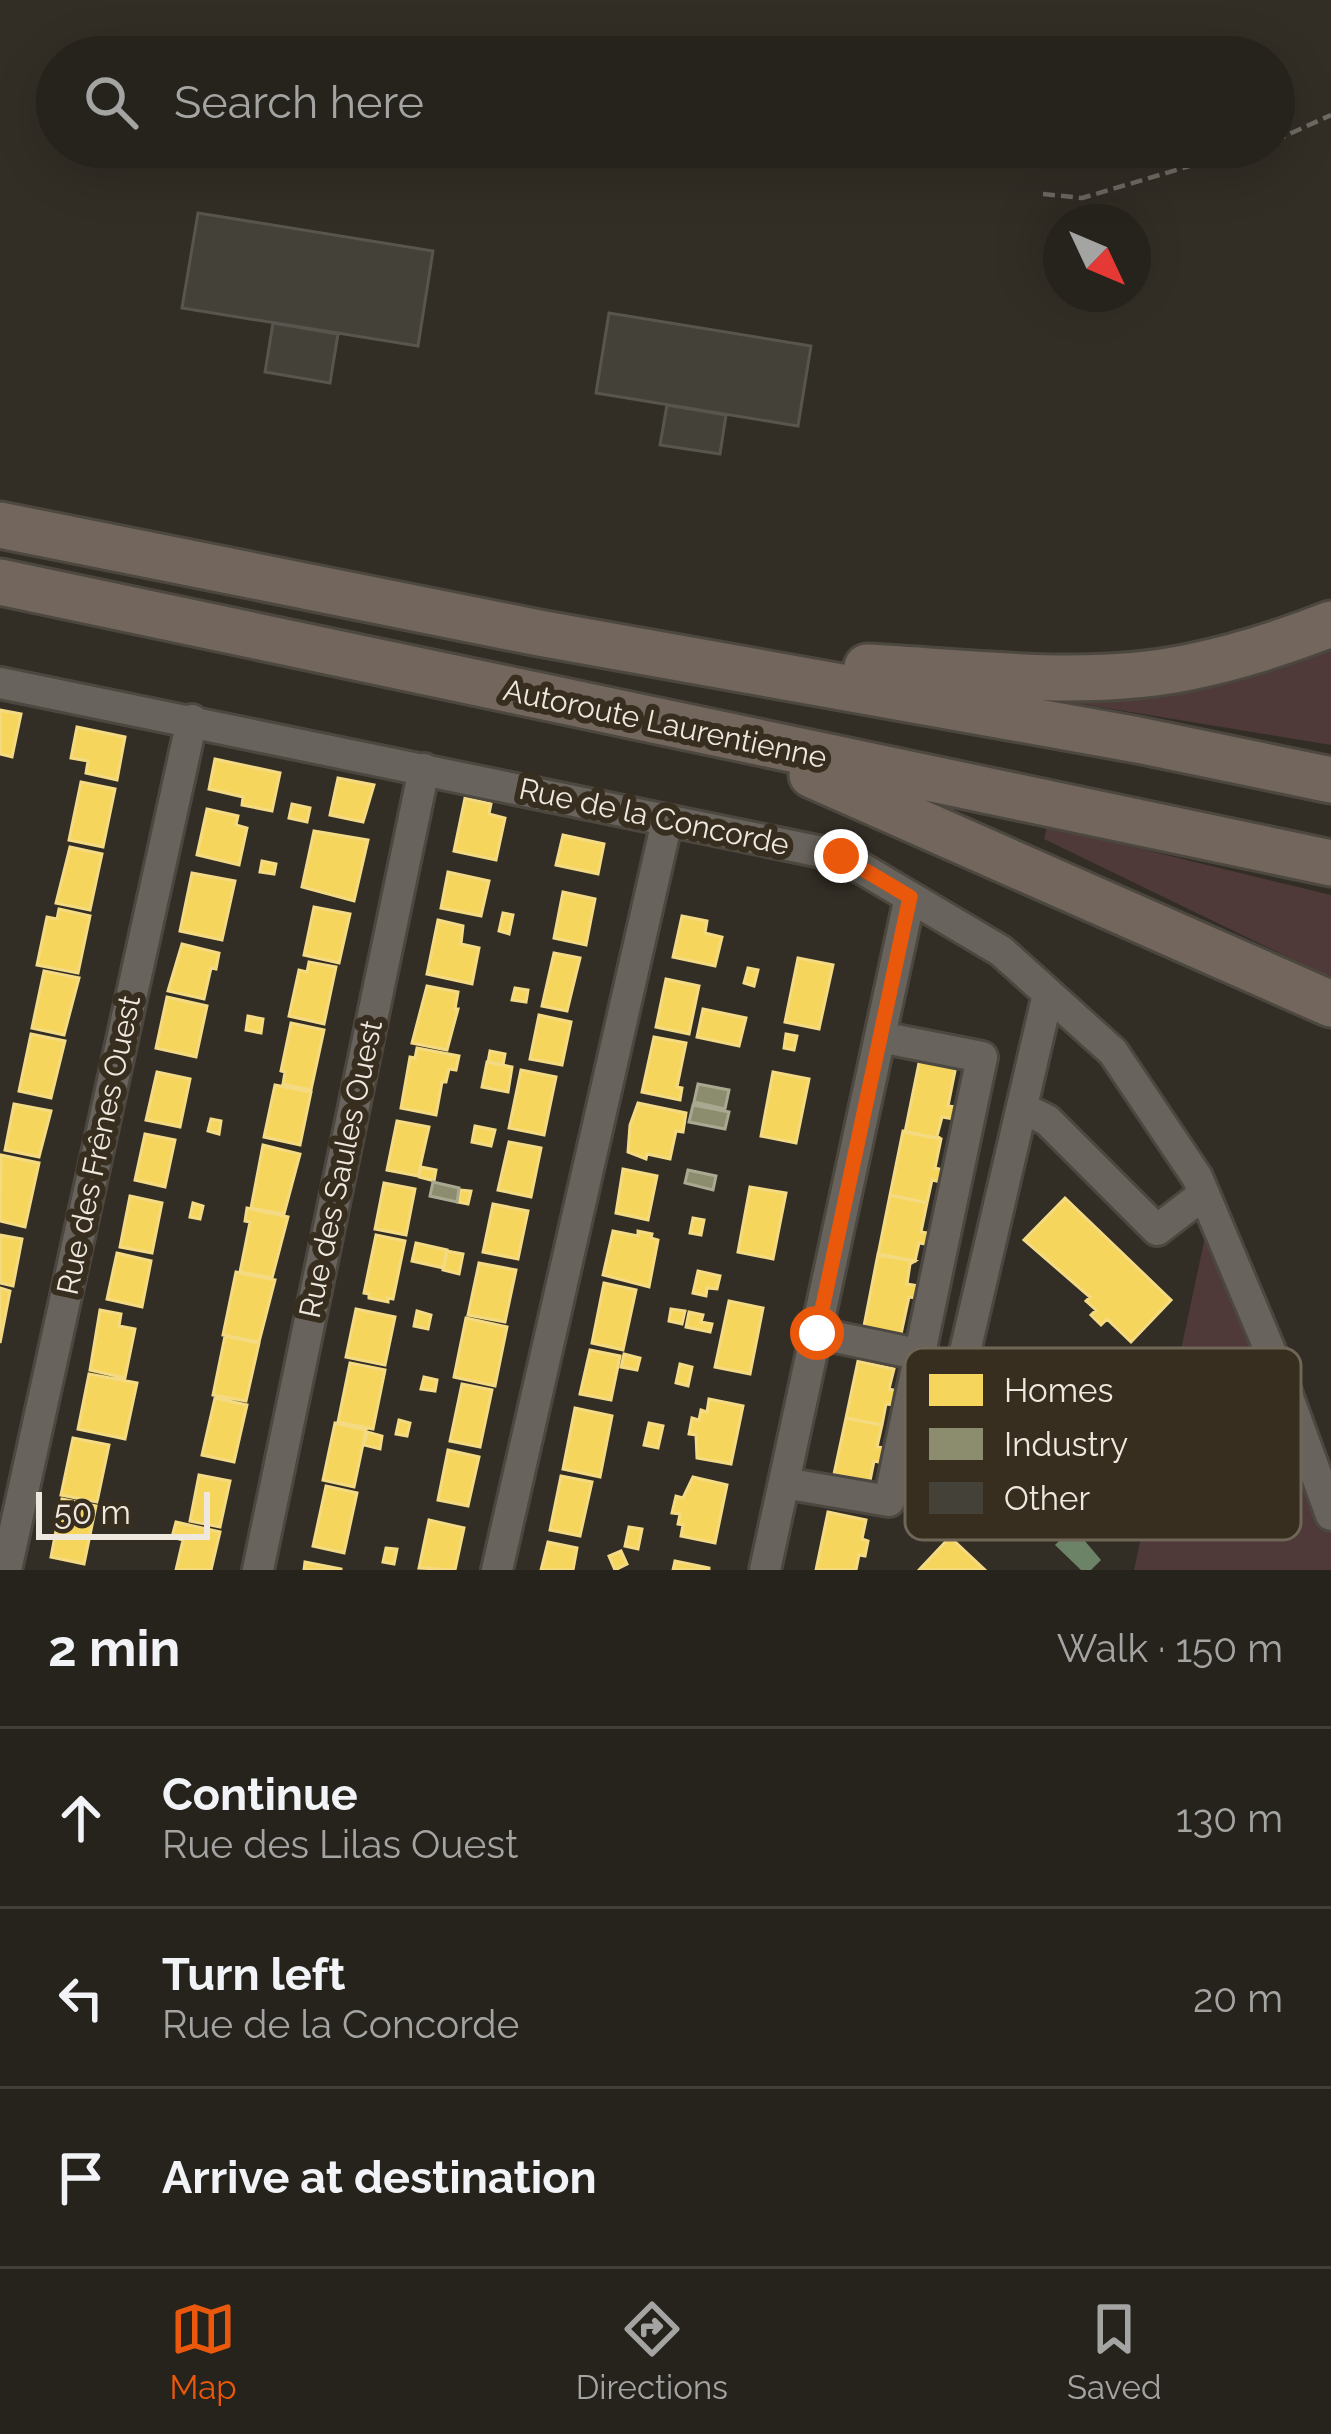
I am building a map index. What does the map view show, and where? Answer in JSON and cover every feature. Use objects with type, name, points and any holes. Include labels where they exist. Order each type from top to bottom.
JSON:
[{"type":"highway","name":"Autoroute Laurentienne","points":[[0,526],[1331,780]]},
{"type":"highway","name":"Autoroute Laurentienne","points":[[0,582],[1331,863]]},
{"type":"highway","points":[[666,656],[1057,677],[1116,675],[1186,668],[1269,647],[1331,624]]},
{"type":"highway","points":[[727,738],[1331,1004]]},
{"type":"highway","points":[[1138,740],[1331,767]]},
{"type":"street","name":"Rue de la Concorde","points":[[0,682],[841,856],[1001,951],[1113,1052],[1197,1177],[1269,1348]]},
{"type":"street","name":"Rue des Frênes Ouest","points":[[6,1570],[192,720]]},
{"type":"street","name":"Rue des Saules Ouest","points":[[258,1570],[424,769]]},
{"type":"street","points":[[497,1570],[667,821]]},
{"type":"street","points":[[766,1570],[910,897]]},
{"type":"street","points":[[966,1348],[1048,994]]},
{"type":"street","points":[[880,1037],[982,1058],[918,1348]]},
{"type":"street","points":[[1022,1108],[1047,1120],[1157,1230],[1204,1194]]},
{"type":"street","points":[[817,1333],[905,1351]]},
{"type":"street","points":[[784,1483],[889,1501],[905,1417]]},
{"type":"street","name":"Rue de la Concorde","points":[[1301,1432],[1331,1515]]},
{"type":"path","points":[[1295,131],[1331,115]]},
{"type":"path","points":[[1042,194],[1082,198],[1183,168]]},
{"type":"shaded area","points":[[1331,635],[1331,745],[1045,698]]},
{"type":"shaded area","points":[[1047,826],[1331,895],[1331,978],[1044,839]]},
{"type":"shaded area","points":[[1211,1209],[1266,1348],[1181,1348]]},
{"type":"shaded area","points":[[1301,1438],[1331,1515],[1331,1570],[1134,1570],[1140,1540],[1301,1540]]},
{"type":"shaded area","points":[[1060,1540],[1084,1540],[1101,1560],[1091,1570],[1081,1570],[1055,1545]]},
{"type":"building: Homes","points":[[0,710],[21,714],[12,757],[0,754]]},
{"type":"building: Homes","points":[[77,727],[125,737],[117,780],[86,773],[88,761],[71,758]]},
{"type":"building: Homes","points":[[215,759],[280,773],[272,811],[242,805],[243,797],[209,789]]},
{"type":"building: Homes","points":[[338,778],[374,785],[363,822],[330,815]]},
{"type":"building: Homes","points":[[81,782],[115,789],[103,847],[69,840]]},
{"type":"building: Homes","points":[[465,798],[491,804],[489,814],[505,818],[496,860],[454,851]]},
{"type":"building: Homes","points":[[292,804],[310,808],[307,822],[289,818]]},
{"type":"building: Homes","points":[[207,809],[238,816],[236,825],[247,828],[239,865],[197,855]]},
{"type":"building: Homes","points":[[314,831],[368,840],[354,901],[302,887]]},
{"type":"building: Homes","points":[[563,835],[604,844],[598,874],[556,865]]},
{"type":"building: Homes","points":[[70,847],[102,854],[90,910],[56,903]]},
{"type":"building: Homes","points":[[262,861],[276,864],[274,874],[260,872]]},
{"type":"building: Homes","points":[[448,872],[489,881],[481,916],[441,908]]},
{"type":"building: Homes","points":[[192,873],[235,881],[222,940],[180,931]]},
{"type":"building: Homes","points":[[563,892],[595,899],[586,945],[554,938]]},
{"type":"building: Homes","points":[[314,907],[350,914],[339,963],[304,955]]},
{"type":"building: Homes","points":[[59,909],[90,916],[78,973],[37,965],[47,917],[57,919]]},
{"type":"building: Homes","points":[[503,913],[513,915],[509,934],[499,931]]},
{"type":"building: Homes","points":[[682,916],[707,921],[705,933],[722,937],[715,966],[673,957]]},
{"type":"building: Homes","points":[[438,920],[463,926],[461,944],[479,948],[472,984],[427,974]]},
{"type":"building: Homes","points":[[182,944],[219,953],[204,999],[168,991]]},
{"type":"building: Homes","points":[[554,953],[580,958],[567,1011],[542,1006]]},
{"type":"building: Homes","points":[[798,958],[833,965],[819,1029],[785,1022]]},
{"type":"building: Homes","points":[[309,962],[336,967],[324,1024],[289,1016],[299,970],[307,972]]},
{"type":"building: Homes","points":[[748,968],[758,970],[754,986],[744,983]]},
{"type":"building: Homes","points":[[44,971],[79,978],[64,1035],[32,1028]]},
{"type":"building: Homes","points":[[666,979],[699,986],[689,1034],[656,1027]]},
{"type":"building: Homes","points":[[427,986],[458,992],[447,1050],[412,1043]]},
{"type":"building: Homes","points":[[515,988],[528,990],[526,1002],[512,1000]]},
{"type":"building: Homes","points":[[167,997],[207,1006],[196,1057],[156,1048]]},
{"type":"building: Homes","points":[[703,1009],[746,1018],[739,1046],[697,1037]]},
{"type":"building: Homes","points":[[539,1015],[571,1022],[562,1065],[530,1059]]},
{"type":"building: Homes","points":[[248,1016],[263,1019],[261,1033],[246,1030]]},
{"type":"building: Homes","points":[[291,1023],[324,1030],[311,1090],[283,1084],[285,1072],[281,1071]]},
{"type":"building: Homes","points":[[31,1034],[65,1041],[51,1098],[19,1091]]},
{"type":"building: Homes","points":[[786,1034],[797,1036],[794,1050],[784,1048]]},
{"type":"building: Homes","points":[[654,1037],[686,1043],[677,1087],[682,1088],[680,1100],[642,1092]]},
{"type":"building: Homes","points":[[417,1048],[459,1056],[456,1070],[449,1069],[442,1082],[436,1115],[401,1108],[410,1057],[415,1058]]},
{"type":"building: Homes","points":[[490,1051],[505,1054],[503,1065],[488,1062]]},
{"type":"building: Homes","points":[[920,1058],[956,1066],[948,1106],[957,1107],[954,1119],[942,1117],[937,1136],[941,1139],[905,1132]]},
{"type":"building: Homes","points":[[487,1062],[512,1067],[508,1092],[482,1087]]},
{"type":"building: Homes","points":[[521,1070],[556,1077],[544,1135],[509,1128]]},
{"type":"building: Homes","points":[[157,1072],[190,1079],[180,1127],[146,1120]]},
{"type":"building: Homes","points":[[773,1072],[809,1079],[796,1143],[761,1136]]},
{"type":"building: Homes","points":[[275,1085],[311,1092],[300,1145],[264,1137]]},
{"type":"building: Homes","points":[[638,1103],[686,1113],[670,1159],[647,1154],[646,1159],[628,1152]]},
{"type":"building: Homes","points":[[14,1104],[51,1111],[39,1157],[5,1150]]},
{"type":"building: Homes","points":[[211,1119],[221,1121],[219,1134],[208,1131]]},
{"type":"building: Homes","points":[[397,1121],[429,1127],[418,1176],[387,1170]]},
{"type":"building: Homes","points":[[475,1126],[495,1130],[491,1146],[472,1142]]},
{"type":"building: Homes","points":[[903,1131],[941,1139],[935,1168],[948,1171],[945,1183],[932,1180],[927,1203],[890,1195]]},
{"type":"building: Homes","points":[[145,1134],[175,1140],[165,1187],[135,1180]]},
{"type":"building: Homes","points":[[509,1142],[541,1148],[531,1197],[498,1190]]},
{"type":"building: Homes","points":[[263,1145],[300,1154],[284,1214],[251,1208]]},
{"type":"building: Homes","points":[[1,1155],[39,1163],[25,1227],[0,1221]]},
{"type":"building: Homes","points":[[421,1167],[436,1170],[434,1181],[419,1177]]},
{"type":"building: Homes","points":[[623,1169],[657,1176],[648,1220],[616,1213]]},
{"type":"building: Homes","points":[[384,1183],[415,1189],[406,1235],[375,1229]]},
{"type":"building: Homes","points":[[750,1187],[786,1193],[773,1259],[738,1252]]},
{"type":"building: Homes","points":[[460,1190],[471,1191],[468,1204],[458,1202]]},
{"type":"building: Homes","points":[[890,1195],[927,1203],[921,1232],[934,1234],[932,1245],[919,1243],[915,1261],[878,1255]]},
{"type":"building: Homes","points":[[130,1196],[162,1203],[152,1253],[120,1247]]},
{"type":"building: Homes","points":[[1065,1198],[1171,1300],[1131,1342],[1107,1319],[1101,1325],[1091,1315],[1096,1310],[1086,1301],[1090,1297],[1024,1240]]},
{"type":"building: Homes","points":[[193,1203],[203,1206],[200,1219],[190,1217]]},
{"type":"building: Homes","points":[[493,1204],[528,1211],[518,1259],[483,1252]]},
{"type":"building: Homes","points":[[247,1208],[288,1217],[272,1278],[240,1272],[250,1222],[245,1221]]},
{"type":"building: Homes","points":[[693,1218],[704,1220],[701,1235],[690,1233]]},
{"type":"building: Homes","points":[[613,1231],[638,1236],[638,1231],[658,1240],[649,1287],[603,1275]]},
{"type":"building: Homes","points":[[0,1235],[22,1239],[13,1286],[0,1283]]},
{"type":"building: Homes","points":[[376,1235],[405,1241],[393,1299],[388,1302],[364,1293]]},
{"type":"building: Homes","points":[[416,1243],[447,1250],[443,1268],[412,1261]]},
{"type":"building: Homes","points":[[447,1251],[463,1254],[459,1274],[443,1270]]},
{"type":"building: Homes","points":[[117,1253],[151,1261],[142,1307],[107,1299]]},
{"type":"building: Homes","points":[[878,1254],[915,1261],[910,1264],[907,1284],[919,1286],[917,1298],[909,1297],[900,1339],[863,1331]]},
{"type":"building: Homes","points":[[479,1263],[516,1270],[505,1322],[468,1315]]},
{"type":"building: Homes","points":[[698,1271],[720,1276],[717,1289],[707,1288],[706,1296],[693,1293]]},
{"type":"building: Homes","points":[[236,1272],[275,1280],[259,1342],[223,1335]]},
{"type":"building: Homes","points":[[604,1283],[636,1290],[623,1350],[592,1343]]},
{"type":"building: Homes","points":[[0,1288],[10,1291],[0,1343]]},
{"type":"building: Homes","points":[[729,1301],[763,1308],[750,1374],[715,1367]]},
{"type":"building: Homes","points":[[356,1309],[395,1317],[385,1365],[346,1357]]},
{"type":"building: Homes","points":[[671,1309],[685,1311],[682,1324],[669,1321]]},
{"type":"building: Homes","points":[[100,1310],[121,1314],[119,1326],[135,1329],[125,1378],[90,1370]]},
{"type":"building: Homes","points":[[417,1311],[431,1315],[428,1329],[414,1326]]},
{"type":"building: Homes","points":[[689,1312],[703,1315],[701,1322],[712,1324],[710,1332],[686,1327]]},
{"type":"building: Homes","points":[[466,1318],[507,1327],[495,1386],[454,1377]]},
{"type":"building: Homes","points":[[225,1336],[259,1343],[246,1401],[213,1395]]},
{"type":"building: Homes","points":[[590,1350],[620,1356],[611,1400],[580,1394]]},
{"type":"building: Homes","points":[[624,1354],[640,1358],[637,1370],[621,1367]]},
{"type":"building: Homes","points":[[858,1361],[894,1369],[889,1389],[897,1391],[895,1405],[886,1404],[882,1425],[846,1418]]},
{"type":"building: Homes","points":[[350,1363],[385,1370],[373,1429],[338,1422]]},
{"type":"building: Homes","points":[[680,1364],[692,1367],[688,1386],[676,1383]]},
{"type":"building: Homes","points":[[89,1374],[137,1383],[125,1439],[78,1429]]},
{"type":"building: Homes","points":[[424,1377],[437,1380],[435,1391],[421,1389]]},
{"type":"building: Homes","points":[[462,1384],[492,1390],[480,1447],[450,1441]]},
{"type":"building: Homes","points":[[215,1398],[247,1405],[234,1462],[202,1455]]},
{"type":"building: Homes","points":[[709,1399],[743,1406],[731,1464],[697,1458],[696,1435],[689,1434],[692,1418],[699,1420],[701,1410],[707,1412]]},
{"type":"building: Homes","points":[[575,1408],[612,1416],[600,1477],[563,1469]]},
{"type":"building: Homes","points":[[846,1418],[882,1425],[877,1447],[886,1448],[883,1463],[874,1461],[870,1481],[834,1474]]},
{"type":"building: Homes","points":[[399,1420],[410,1423],[407,1436],[396,1434]]},
{"type":"building: Homes","points":[[335,1423],[366,1430],[354,1487],[323,1480]]},
{"type":"building: Homes","points":[[649,1423],[663,1426],[658,1448],[644,1445]]},
{"type":"building: Homes","points":[[367,1432],[382,1436],[380,1449],[364,1445]]},
{"type":"building: Homes","points":[[73,1438],[109,1445],[97,1502],[61,1495]]},
{"type":"building: Homes","points":[[448,1450],[479,1457],[468,1506],[438,1500]]},
{"type":"building: Homes","points":[[199,1475],[230,1481],[220,1527],[190,1521]]},
{"type":"building: Homes","points":[[561,1476],[592,1482],[580,1536],[550,1530]]},
{"type":"building: Homes","points":[[693,1477],[727,1485],[715,1543],[681,1536],[680,1514],[672,1513],[676,1496],[683,1498]]},
{"type":"building: Homes","points":[[326,1486],[357,1493],[344,1553],[313,1546]]},
{"type":"building: Homes","points":[[62,1499],[96,1506],[84,1564],[51,1557]]},
{"type":"building: Homes","points":[[828,1512],[866,1520],[865,1556],[859,1555],[856,1570],[816,1570]]},
{"type":"building: Homes","points":[[429,1520],[464,1528],[455,1570],[419,1568]]},
{"type":"building: Homes","points":[[176,1522],[220,1532],[211,1570],[176,1570],[183,1540],[172,1537]]},
{"type":"building: Homes","points":[[629,1527],[642,1529],[638,1549],[625,1546]]},
{"type":"building: Homes","points":[[947,1540],[953,1540],[985,1570],[919,1570]]},
{"type":"building: Homes","points":[[548,1542],[577,1548],[573,1570],[541,1570]]},
{"type":"building: Homes","points":[[386,1548],[397,1549],[394,1564],[383,1562]]},
{"type":"building: Homes","points":[[621,1551],[627,1564],[615,1570],[609,1556]]},
{"type":"building: Homes","points":[[675,1561],[709,1568],[709,1570],[673,1570]]},
{"type":"building: Homes","points":[[305,1562],[341,1569],[341,1570],[304,1570]]},
{"type":"building: Industry","points":[[698,1084],[729,1090],[725,1109],[694,1102]]},
{"type":"building: Industry","points":[[693,1105],[729,1112],[725,1129],[689,1122]]},
{"type":"building: Industry","points":[[688,1170],[716,1176],[713,1190],[685,1183]]},
{"type":"building: Industry","points":[[433,1182],[459,1188],[457,1202],[430,1196]]},
{"type":"building: Other","points":[[198,213],[433,251],[418,346],[182,308]]},
{"type":"building: Other","points":[[609,313],[811,346],[798,426],[596,393]]},
{"type":"building: Other","points":[[273,323],[338,334],[330,383],[265,372]]},
{"type":"building: Other","points":[[667,405],[726,415],[720,454],[660,445]]},
{"type":"route","points":[[817,1333],[910,897],[841,856]]}]
